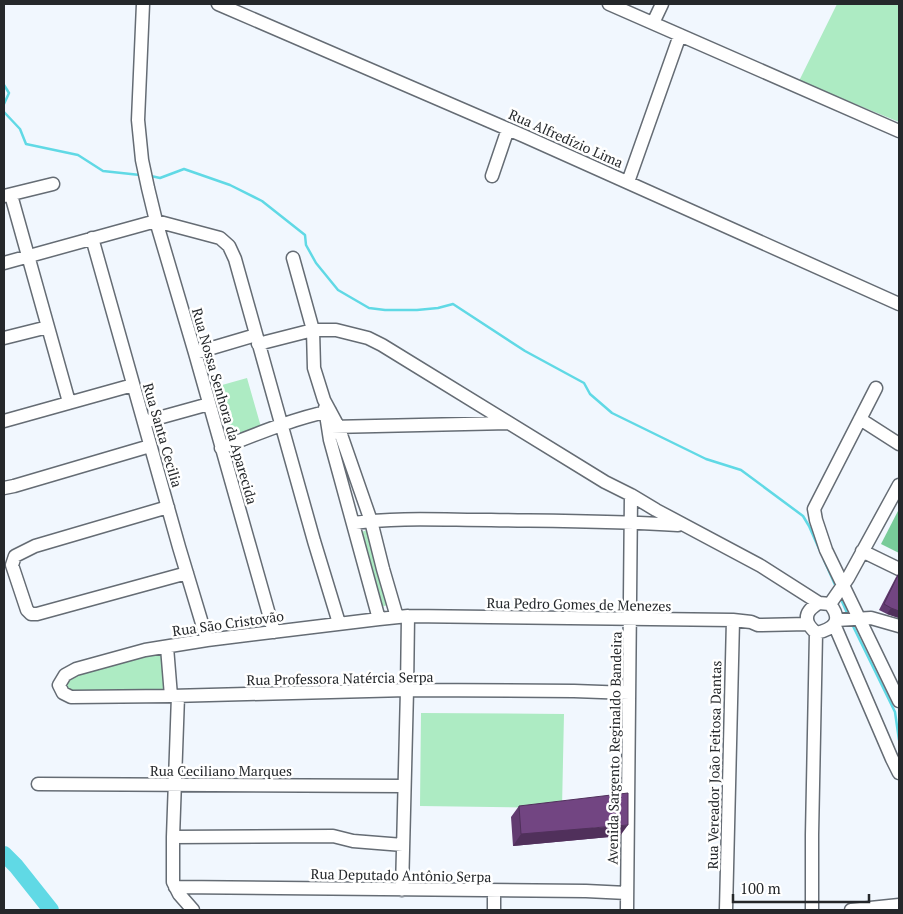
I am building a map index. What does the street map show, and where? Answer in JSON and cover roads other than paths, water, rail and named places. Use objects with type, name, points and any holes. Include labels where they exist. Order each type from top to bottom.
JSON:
[{"type":"street","name":"Rua Nossa Senhora da Aparecida","points":[[143,4],[138,120],[142,160],[156,220],[274,632]]},
{"type":"street","name":"Rua Alfredízio Lima","points":[[218,4],[508,128],[899,304]]},
{"type":"street","points":[[609,4],[899,131]]},
{"type":"street","points":[[653,23],[662,4]]},
{"type":"street","points":[[628,182],[680,35]]},
{"type":"street","points":[[492,176],[508,128]]},
{"type":"street","points":[[53,184],[7,195],[27,256],[69,402]]},
{"type":"street","points":[[4,263],[156,220],[220,238],[230,246],[339,624]]},
{"type":"street","name":"Rua Santa Cecilia","points":[[92,238],[207,640]]},
{"type":"street","points":[[294,258],[313,330],[314,368],[333,427],[371,521],[383,569],[403,617],[407,690],[402,890]]},
{"type":"street","points":[[4,338],[48,327]]},
{"type":"street","points":[[195,353],[257,339],[313,330],[336,330],[368,338],[605,482],[761,566],[834,596],[846,620],[899,701]]},
{"type":"street","points":[[4,421],[133,385]]},
{"type":"street","points":[[876,388],[814,509],[826,550],[835,611],[846,620],[892,759],[899,773]]},
{"type":"street","points":[[144,422],[209,404]]},
{"type":"street","points":[[222,448],[327,408]]},
{"type":"street","points":[[860,419],[899,444]]},
{"type":"street","points":[[333,427],[508,423]]},
{"type":"street","points":[[333,427],[353,523],[379,619]]},
{"type":"street","points":[[9,487],[150,446]]},
{"type":"street","points":[[812,910],[811,607],[834,596],[899,485]]},
{"type":"street","name":"Avenida Sargento Reginaldo Bandeira","points":[[627,910],[631,495]]},
{"type":"street","points":[[168,507],[35,546],[15,556],[12,565],[27,610],[31,614],[37,614],[187,573]]},
{"type":"street","points":[[353,523],[447,520],[631,522],[686,526]]},
{"type":"street","points":[[862,551],[899,569]]},
{"type":"street","name":"Rua São Cristovão","points":[[59,683],[65,675],[76,669],[144,650],[207,640],[403,617]]},
{"type":"street","name":"Rua Pedro Gomes de Menezes","points":[[403,617],[733,620],[751,622],[758,625],[810,624]]},
{"type":"street","points":[[810,624],[827,630],[846,620],[871,618],[899,626]]},
{"type":"street","name":"Rua Vereador João Feitosa Dantas","points":[[726,910],[733,620]]},
{"type":"street","points":[[167,646],[174,696],[174,882],[179,894],[193,910]]},
{"type":"street","name":"Rua Professora Natércia Serpa","points":[[59,683],[63,693],[71,697],[407,690],[629,693]]},
{"type":"street","name":"Rua Ceciliano Marques","points":[[38,784],[404,786]]},
{"type":"street","points":[[173,837],[333,836],[353,841],[403,845]]},
{"type":"street","name":"Rua Deputado Antônio Serpa","points":[[175,887],[627,893]]},
{"type":"street","points":[[494,891],[494,910]]},
{"type":"street","points":[[851,910],[899,905]]},
{"type":"waterway","points":[[4,85],[9,93],[4,104]]},
{"type":"waterway","points":[[4,112],[20,129],[26,144],[78,155],[103,171],[140,175]]},
{"type":"waterway","points":[[151,176],[160,178],[184,169],[230,185],[262,201],[305,235],[306,245],[316,263],[338,290],[369,308],[417,310],[453,304],[525,351],[584,383],[590,394],[612,413],[706,459],[741,470],[803,516],[820,551]]},
{"type":"waterway","points":[[824,560],[836,587]]},
{"type":"waterway","points":[[840,597],[848,615]]},
{"type":"waterway","points":[[852,624],[895,712],[899,740]]},
{"type":"waterway","points":[[4,854],[51,910]]}]
